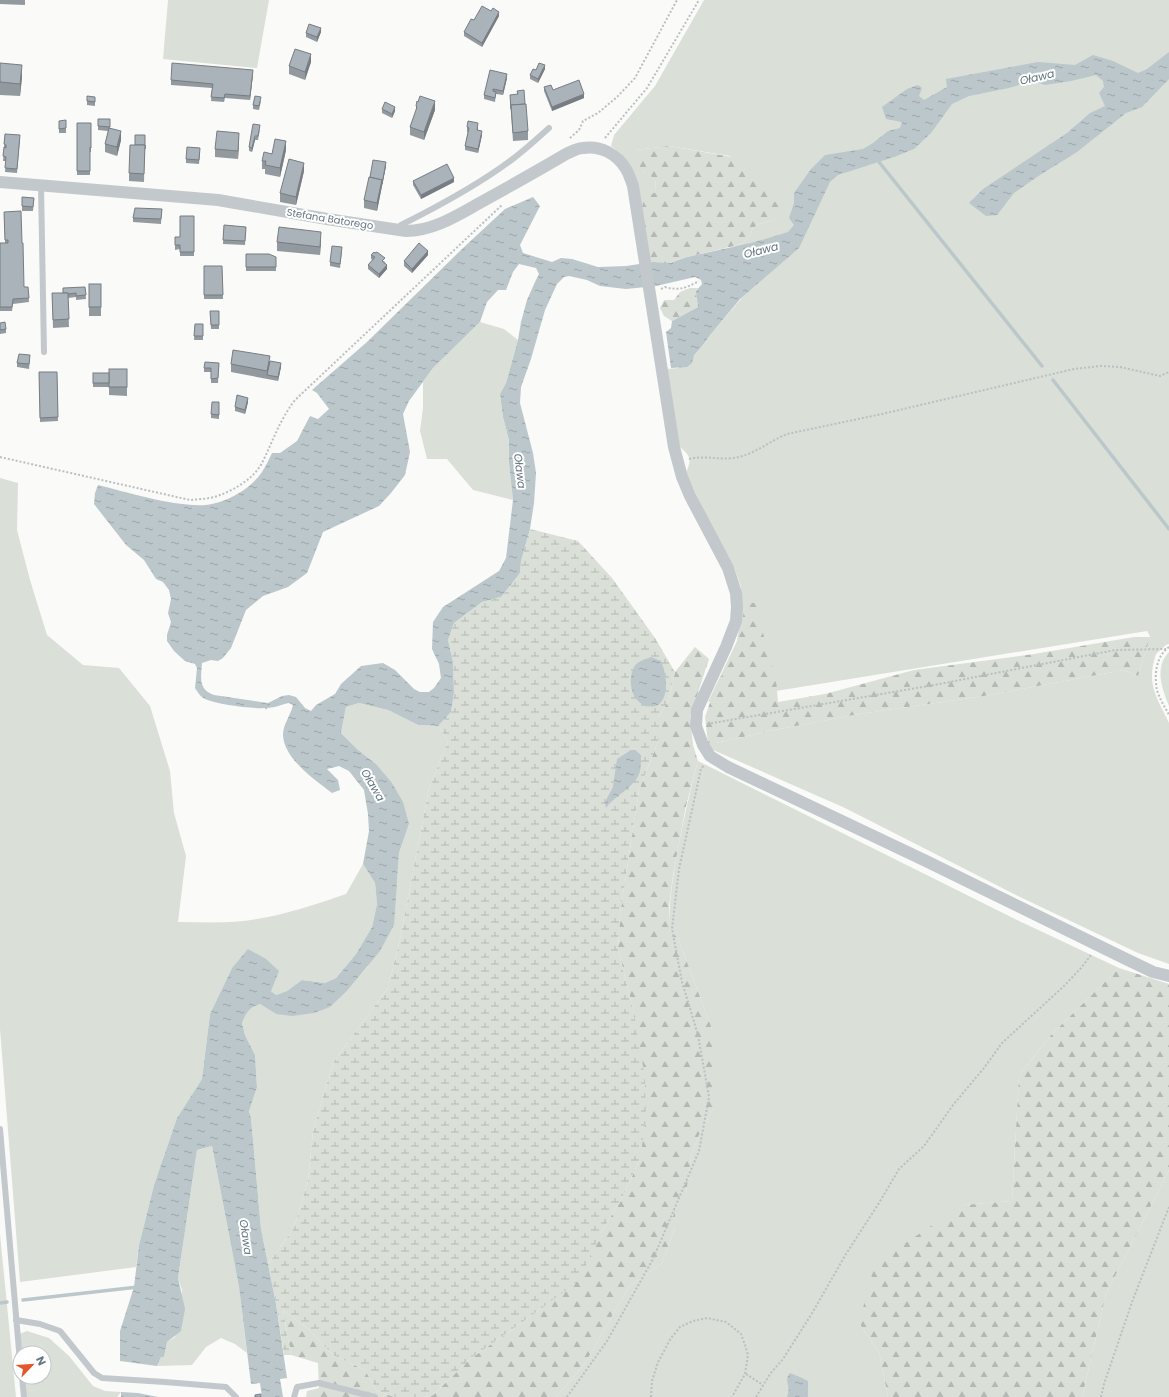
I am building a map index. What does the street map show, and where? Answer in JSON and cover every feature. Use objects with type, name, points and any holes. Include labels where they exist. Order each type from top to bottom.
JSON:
[{"type":"street","name":"Stefana Batorego","points":[[0,182],[218,200],[327,219],[414,231],[435,226],[474,206],[566,154],[584,147],[600,148]]},
{"type":"street","points":[[600,148],[619,160],[628,173],[633,186],[674,447],[682,477],[690,496],[728,568],[736,593],[736,621],[726,647],[697,710],[696,726],[702,745],[710,756],[728,767],[926,861],[1153,972],[1169,976]]},
{"type":"lane","points":[[397,229],[401,224],[438,207],[514,159],[549,128]]},
{"type":"lane","points":[[41,185],[44,352]]},
{"type":"lane","points":[[0,1129],[18,1345]]},
{"type":"lane","points":[[16,1320],[40,1324],[60,1331],[94,1373],[102,1378],[226,1388],[236,1397]]},
{"type":"lane","points":[[294,1397],[297,1387],[320,1383],[375,1397]]},
{"type":"lane","points":[[23,1385],[24,1397]]},
{"type":"path","points":[[568,139],[579,130],[583,121],[598,113],[617,97],[635,78],[677,0]]},
{"type":"path","points":[[600,148],[606,135],[647,88],[699,0]]},
{"type":"path","points":[[0,457],[190,500],[209,498],[226,493],[243,483],[261,465],[285,413],[295,400],[503,205]]},
{"type":"path","points":[[649,292],[655,292],[665,287],[678,290],[699,281]]},
{"type":"path","points":[[690,458],[700,456],[733,458],[748,454],[787,434],[882,414],[1074,369],[1101,366],[1120,367],[1160,376],[1169,372]]},
{"type":"path","points":[[1169,647],[1162,653],[1157,664],[1156,679],[1157,691],[1169,715]]},
{"type":"path","points":[[696,726],[934,685],[1115,650],[1166,649]]},
{"type":"path","points":[[266,709],[267,702]]},
{"type":"path","points":[[567,1397],[607,1341],[653,1259],[699,1152],[708,1096],[698,1035],[682,982],[672,929],[679,869],[701,772],[710,756]]},
{"type":"path","points":[[756,1397],[812,1315],[846,1254],[899,1169],[924,1146],[953,1105],[984,1068],[1002,1043],[1072,977],[1090,958],[1097,945]]},
{"type":"path","points":[[1101,1397],[1132,1302],[1169,1207]]},
{"type":"path","points":[[651,1397],[652,1381],[658,1362],[671,1338],[680,1327],[707,1318],[726,1322],[741,1334],[748,1355],[746,1374],[732,1397]]},
{"type":"path","points":[[746,1374],[763,1385]]},
{"type":"green space","points":[[168,0],[269,0],[257,68],[163,59]]},
{"type":"green space","points":[[704,0],[1169,0],[1169,644],[1156,654],[1153,664],[1152,682],[1160,705],[1169,723],[1169,964],[1138,953],[1020,897],[845,808],[711,749],[708,743],[716,743],[769,731],[859,714],[984,696],[1124,670],[1138,676],[1150,636],[1147,631],[708,702],[737,641],[742,606],[741,587],[734,567],[705,513],[686,473],[690,461],[688,455],[679,446],[666,369],[679,368],[693,355],[741,299],[734,246],[743,243],[749,237],[753,228],[759,224],[774,220],[730,156],[669,146],[635,150],[643,172],[655,177],[656,192],[641,210],[630,166],[619,152],[611,146],[614,135],[655,86]]},
{"type":"green space","points":[[669,146],[738,158],[782,210],[774,220],[759,224],[753,228],[749,237],[743,243],[669,263],[649,262],[641,210],[645,197],[656,192],[655,178],[639,168],[636,161],[635,150]]},
{"type":"green space","points":[[690,288],[698,288],[696,291],[698,307],[672,321],[664,316],[660,308],[664,300],[674,300],[680,292]]},
{"type":"green space","points":[[480,322],[504,329],[518,340],[506,383],[500,394],[503,417],[509,440],[509,463],[513,500],[473,490],[447,459],[427,459],[420,431],[423,408],[423,382],[433,368]]},
{"type":"green space","points":[[0,478],[18,483],[17,530],[30,580],[47,635],[83,665],[119,668],[150,706],[170,771],[174,813],[186,856],[178,922],[247,921],[313,905],[346,894],[363,864],[375,883],[377,904],[372,927],[356,954],[336,978],[325,983],[302,980],[287,991],[276,995],[271,991],[249,949],[232,968],[210,1014],[202,1079],[177,1118],[154,1185],[139,1245],[136,1267],[20,1282],[0,1029]]},
{"type":"green space","points":[[530,529],[578,541],[612,578],[655,638],[675,672],[669,699],[659,717],[659,739],[639,790],[620,914],[618,949],[633,1009],[645,1077],[646,1119],[640,1159],[623,1196],[601,1233],[579,1280],[470,1359],[433,1395],[426,1397],[395,1397],[377,1391],[365,1370],[333,1355],[308,1329],[283,1310],[291,1355],[284,1355],[268,1264],[294,1228],[308,1181],[313,1131],[331,1069],[336,1058],[388,988],[400,939],[429,788],[448,741],[438,726],[451,712],[454,693],[453,662],[448,640],[454,623],[482,602],[501,597],[520,573],[521,561]]},
{"type":"green space","points":[[745,602],[758,602],[761,626],[776,679],[778,702],[825,694],[914,670],[1034,654],[1134,637],[1150,637],[1138,676],[1124,670],[984,696],[859,714],[769,731],[716,743],[708,743],[705,717],[715,688],[733,655],[741,631]]},
{"type":"green space","points":[[695,647],[709,659],[690,717],[693,745],[698,761],[686,806],[673,875],[669,907],[669,930],[678,938],[712,1029],[716,1066],[713,1091],[713,1109],[698,1137],[691,1158],[686,1194],[681,1210],[675,1212],[675,1228],[662,1263],[628,1288],[584,1365],[556,1397],[426,1397],[433,1395],[470,1359],[545,1306],[601,1233],[623,1196],[640,1159],[633,1009],[618,949],[620,914],[639,790],[659,739],[659,717],[669,699],[675,672]]},
{"type":"green space","points":[[1169,652],[1169,706],[1162,685],[1161,671],[1164,658]]},
{"type":"green space","points":[[359,703],[388,710],[418,725],[438,726],[448,741],[429,788],[400,939],[388,988],[336,1058],[331,1069],[313,1131],[308,1181],[294,1228],[268,1264],[261,1229],[249,1110],[257,1087],[255,1055],[245,1035],[242,1023],[249,1011],[260,1004],[276,1014],[330,1007],[347,991],[368,966],[397,882],[399,853],[409,824],[376,764],[358,750],[341,733],[346,707]]},
{"type":"green space","points":[[698,761],[1017,920],[1119,968],[1052,1034],[1019,1075],[1012,1201],[963,1205],[859,1323],[879,1352],[888,1397],[556,1397],[584,1365],[628,1288],[662,1263],[675,1228],[675,1212],[686,1194],[691,1158],[698,1137],[713,1109],[712,1029],[678,938],[669,930],[676,858],[687,804]]},
{"type":"green space","points":[[1119,968],[1169,984],[1169,1170],[1106,1294],[1082,1397],[888,1397],[879,1352],[859,1323],[875,1263],[963,1205],[1012,1201],[1019,1075],[1052,1034]]},
{"type":"green space","points":[[212,1146],[239,1287],[247,1353],[235,1344],[221,1338],[206,1347],[192,1365],[157,1366],[161,1357],[164,1357],[167,1342],[175,1337],[182,1290],[178,1278],[197,1150]]},
{"type":"green space","points":[[1169,1170],[1169,1397],[1082,1397],[1106,1294]]},
{"type":"green space","points":[[0,1234],[12,1356],[12,1385],[15,1385],[16,1397],[0,1397]]},
{"type":"green space","points":[[283,1310],[308,1329],[333,1355],[365,1370],[377,1391],[395,1397],[306,1397],[307,1391],[319,1388],[318,1363],[291,1355]]},
{"type":"green space","points":[[27,1331],[49,1338],[69,1356],[93,1386],[105,1391],[121,1392],[117,1397],[25,1397],[24,1385],[52,1385],[52,1345],[19,1345],[17,1335]]},
{"type":"water","name":"Oława","points":[[1169,52],[1169,79],[1142,107],[1126,113],[1077,152],[1014,193],[997,215],[986,216],[969,203],[983,189],[1067,133],[1090,113],[1105,106],[1099,93],[1104,87],[1103,81],[1096,75],[1045,85],[1032,81],[1009,88],[969,96],[952,104],[931,133],[914,149],[838,175],[830,182],[799,248],[741,298],[694,355],[692,363],[687,367],[671,368],[666,332],[671,328],[672,321],[698,307],[696,291],[702,284],[701,280],[695,277],[656,286],[626,289],[600,286],[587,280],[569,276],[564,277],[557,284],[545,310],[531,359],[521,387],[520,403],[533,453],[536,473],[534,503],[530,529],[521,561],[520,573],[501,597],[482,602],[454,623],[448,640],[453,662],[454,693],[451,712],[438,726],[418,725],[388,710],[359,703],[346,707],[341,733],[358,750],[376,764],[392,783],[403,802],[409,824],[399,853],[394,925],[380,951],[347,991],[330,1007],[314,1013],[292,1016],[276,1014],[260,1004],[249,1011],[242,1023],[245,1035],[255,1055],[257,1087],[249,1111],[251,1118],[261,1229],[276,1304],[287,1378],[280,1379],[283,1397],[262,1397],[260,1383],[251,1384],[239,1287],[212,1146],[197,1150],[178,1278],[185,1309],[181,1331],[167,1342],[164,1357],[161,1357],[157,1366],[120,1361],[120,1331],[134,1287],[139,1245],[154,1185],[177,1118],[202,1079],[210,1014],[232,968],[248,949],[266,959],[279,971],[271,991],[276,995],[287,991],[302,980],[325,983],[336,978],[356,954],[372,927],[377,904],[375,883],[363,864],[369,831],[364,790],[349,771],[339,766],[327,769],[338,780],[340,790],[332,793],[309,775],[294,760],[285,744],[283,735],[284,727],[293,705],[289,703],[270,708],[245,707],[211,701],[200,695],[195,688],[197,668],[195,664],[185,661],[174,651],[167,641],[167,635],[171,622],[168,613],[171,599],[169,590],[163,582],[156,579],[144,560],[126,545],[94,504],[95,493],[98,485],[139,496],[187,505],[212,504],[226,500],[240,492],[257,478],[272,453],[280,453],[297,441],[310,416],[318,419],[329,409],[317,393],[312,390],[367,342],[505,209],[533,197],[540,206],[520,245],[523,253],[552,262],[561,258],[572,259],[598,267],[626,266],[653,262],[670,263],[687,257],[755,242],[788,232],[794,225],[789,218],[794,203],[794,193],[811,169],[825,155],[863,149],[888,131],[900,128],[902,122],[886,119],[882,107],[907,89],[918,85],[922,88],[919,96],[924,100],[947,87],[946,79],[1038,62],[1075,65],[1093,55],[1113,61],[1138,73],[1147,69]],"holes":[[[519,264],[536,268],[539,274],[527,300],[506,383],[500,394],[503,417],[509,440],[509,463],[513,500],[506,558],[499,571],[443,607],[433,622],[432,649],[439,664],[441,678],[434,688],[429,692],[420,692],[414,689],[395,670],[383,663],[361,666],[341,684],[335,694],[316,705],[311,711],[305,708],[296,697],[289,695],[282,696],[268,703],[214,695],[205,690],[202,682],[202,663],[211,660],[218,661],[223,658],[231,648],[246,610],[263,596],[288,587],[307,573],[323,532],[379,506],[391,493],[405,475],[410,452],[403,414],[409,401],[433,368],[480,322],[487,302],[498,290],[506,290],[513,272]]]},
{"type":"water","points":[[651,657],[661,661],[666,678],[665,692],[661,703],[656,706],[644,706],[637,700],[633,693],[631,678],[633,669],[636,665],[640,661]]},
{"type":"water","points":[[631,750],[635,750],[641,755],[638,777],[606,808],[605,802],[613,787],[617,759]]},
{"type":"water","points":[[790,1373],[808,1381],[808,1397],[787,1397],[789,1390],[787,1379]]},
{"type":"water","points":[[121,1392],[138,1393],[158,1397],[121,1397]]},
{"type":"building","points":[[482,6],[491,11],[493,8],[499,12],[482,43],[464,32],[471,19],[474,20]]},
{"type":"building","points":[[309,24],[321,28],[317,37],[306,33]]},
{"type":"building","points":[[295,49],[311,54],[305,72],[289,66]]},
{"type":"building","points":[[0,63],[22,65],[20,84],[0,82]]},
{"type":"building","points":[[172,63],[253,70],[250,96],[225,94],[224,98],[211,97],[213,84],[171,80]]},
{"type":"building","points":[[539,63],[545,65],[538,79],[530,75],[533,69],[536,70]]},
{"type":"building","points":[[490,70],[507,74],[503,91],[493,89],[493,91],[496,92],[495,98],[484,95]]},
{"type":"building","points":[[579,80],[584,94],[552,107],[544,87],[551,85],[553,90]]},
{"type":"building","points":[[524,90],[525,104],[511,105],[511,109],[510,95],[518,94],[517,91]]},
{"type":"building","points":[[87,96],[95,97],[95,102],[87,101]]},
{"type":"building","points":[[255,96],[261,97],[259,106],[253,105]]},
{"type":"building","points":[[420,96],[435,101],[424,132],[410,127],[417,107],[417,101],[418,102]]},
{"type":"building","points":[[385,102],[395,107],[392,114],[382,109]]},
{"type":"building","points":[[526,104],[528,131],[513,133],[511,105]]},
{"type":"building","points":[[98,119],[110,119],[110,127],[98,126]]},
{"type":"building","points":[[66,120],[66,128],[59,129],[59,121]]},
{"type":"building","points":[[468,121],[478,123],[477,130],[482,131],[478,149],[465,146],[469,128],[467,127]]},
{"type":"building","points":[[77,123],[91,123],[90,171],[77,171]]},
{"type":"building","points":[[253,124],[260,125],[258,136],[255,136],[252,148],[249,147]]},
{"type":"building","points":[[109,128],[121,131],[117,147],[105,144]]},
{"type":"building","points":[[217,131],[239,133],[238,151],[215,149]]},
{"type":"building","points":[[5,134],[20,135],[17,169],[5,168],[6,157],[3,156],[4,147],[6,148],[6,145],[4,144]]},
{"type":"building","points":[[135,135],[145,135],[145,145],[135,145]]},
{"type":"building","points":[[275,139],[286,141],[280,168],[265,165],[266,161],[262,161],[264,152],[272,154]]},
{"type":"building","points":[[130,145],[145,145],[144,174],[129,173]]},
{"type":"building","points":[[187,147],[200,148],[199,160],[186,159]]},
{"type":"building","points":[[289,159],[304,163],[296,197],[280,193]]},
{"type":"building","points":[[373,160],[386,162],[382,184],[382,180],[370,177]]},
{"type":"building","points":[[447,164],[454,178],[421,195],[413,181]]},
{"type":"building","points":[[369,177],[382,180],[377,203],[364,200]]},
{"type":"building","points":[[22,197],[34,198],[33,207],[22,206]]},
{"type":"building","points":[[135,208],[162,209],[161,219],[133,218]]},
{"type":"building","points":[[21,211],[24,287],[28,287],[29,298],[13,299],[12,307],[0,307],[0,243],[8,243],[8,240],[5,240],[4,212]]},
{"type":"building","points":[[180,216],[194,216],[194,252],[180,252],[180,245],[175,245],[175,237],[180,237]]},
{"type":"building","points":[[224,225],[246,227],[245,241],[223,240]]},
{"type":"building","points":[[279,227],[321,232],[320,247],[277,242]]},
{"type":"building","points":[[419,243],[428,251],[412,269],[404,261]]},
{"type":"building","points":[[332,246],[342,247],[340,264],[330,262]]},
{"type":"building","points":[[374,252],[377,252],[385,258],[382,261],[387,265],[379,274],[368,265],[375,257],[371,255]]},
{"type":"building","points":[[246,254],[269,254],[276,257],[276,267],[246,267]]},
{"type":"building","points":[[204,266],[222,266],[223,295],[204,295]]},
{"type":"building","points":[[89,284],[101,284],[101,307],[89,307]]},
{"type":"building","points":[[85,287],[86,295],[76,296],[76,293],[63,293],[63,288]]},
{"type":"building","points":[[52,293],[68,293],[69,319],[53,320]]},
{"type":"building","points":[[210,311],[219,311],[219,325],[211,325]]},
{"type":"building","points":[[5,322],[6,329],[0,330],[0,323]]},
{"type":"building","points":[[195,324],[203,324],[203,336],[194,336]]},
{"type":"building","points":[[233,350],[270,356],[267,371],[231,364]]},
{"type":"building","points":[[19,354],[30,355],[29,364],[17,363]]},
{"type":"building","points":[[270,361],[281,363],[278,377],[267,375]]},
{"type":"building","points":[[205,362],[219,363],[218,378],[211,379],[211,368],[204,368]]},
{"type":"building","points":[[109,369],[127,369],[127,387],[109,387]]},
{"type":"building","points":[[39,372],[57,372],[58,417],[40,418]]},
{"type":"building","points":[[93,373],[109,373],[109,383],[93,383]]},
{"type":"building","points":[[237,395],[248,398],[245,410],[235,407]]},
{"type":"building","points":[[212,402],[219,402],[219,415],[211,414]]},
{"type":"building","points":[[261,1394],[261,1397],[255,1397],[255,1395]]},
{"type":"waterway","points":[[879,162],[1042,366]]},
{"type":"waterway","points":[[1053,380],[1169,529]]},
{"type":"waterway","points":[[23,1300],[138,1287]]},
{"type":"waterway","points":[[0,1303],[7,1302]]}]
